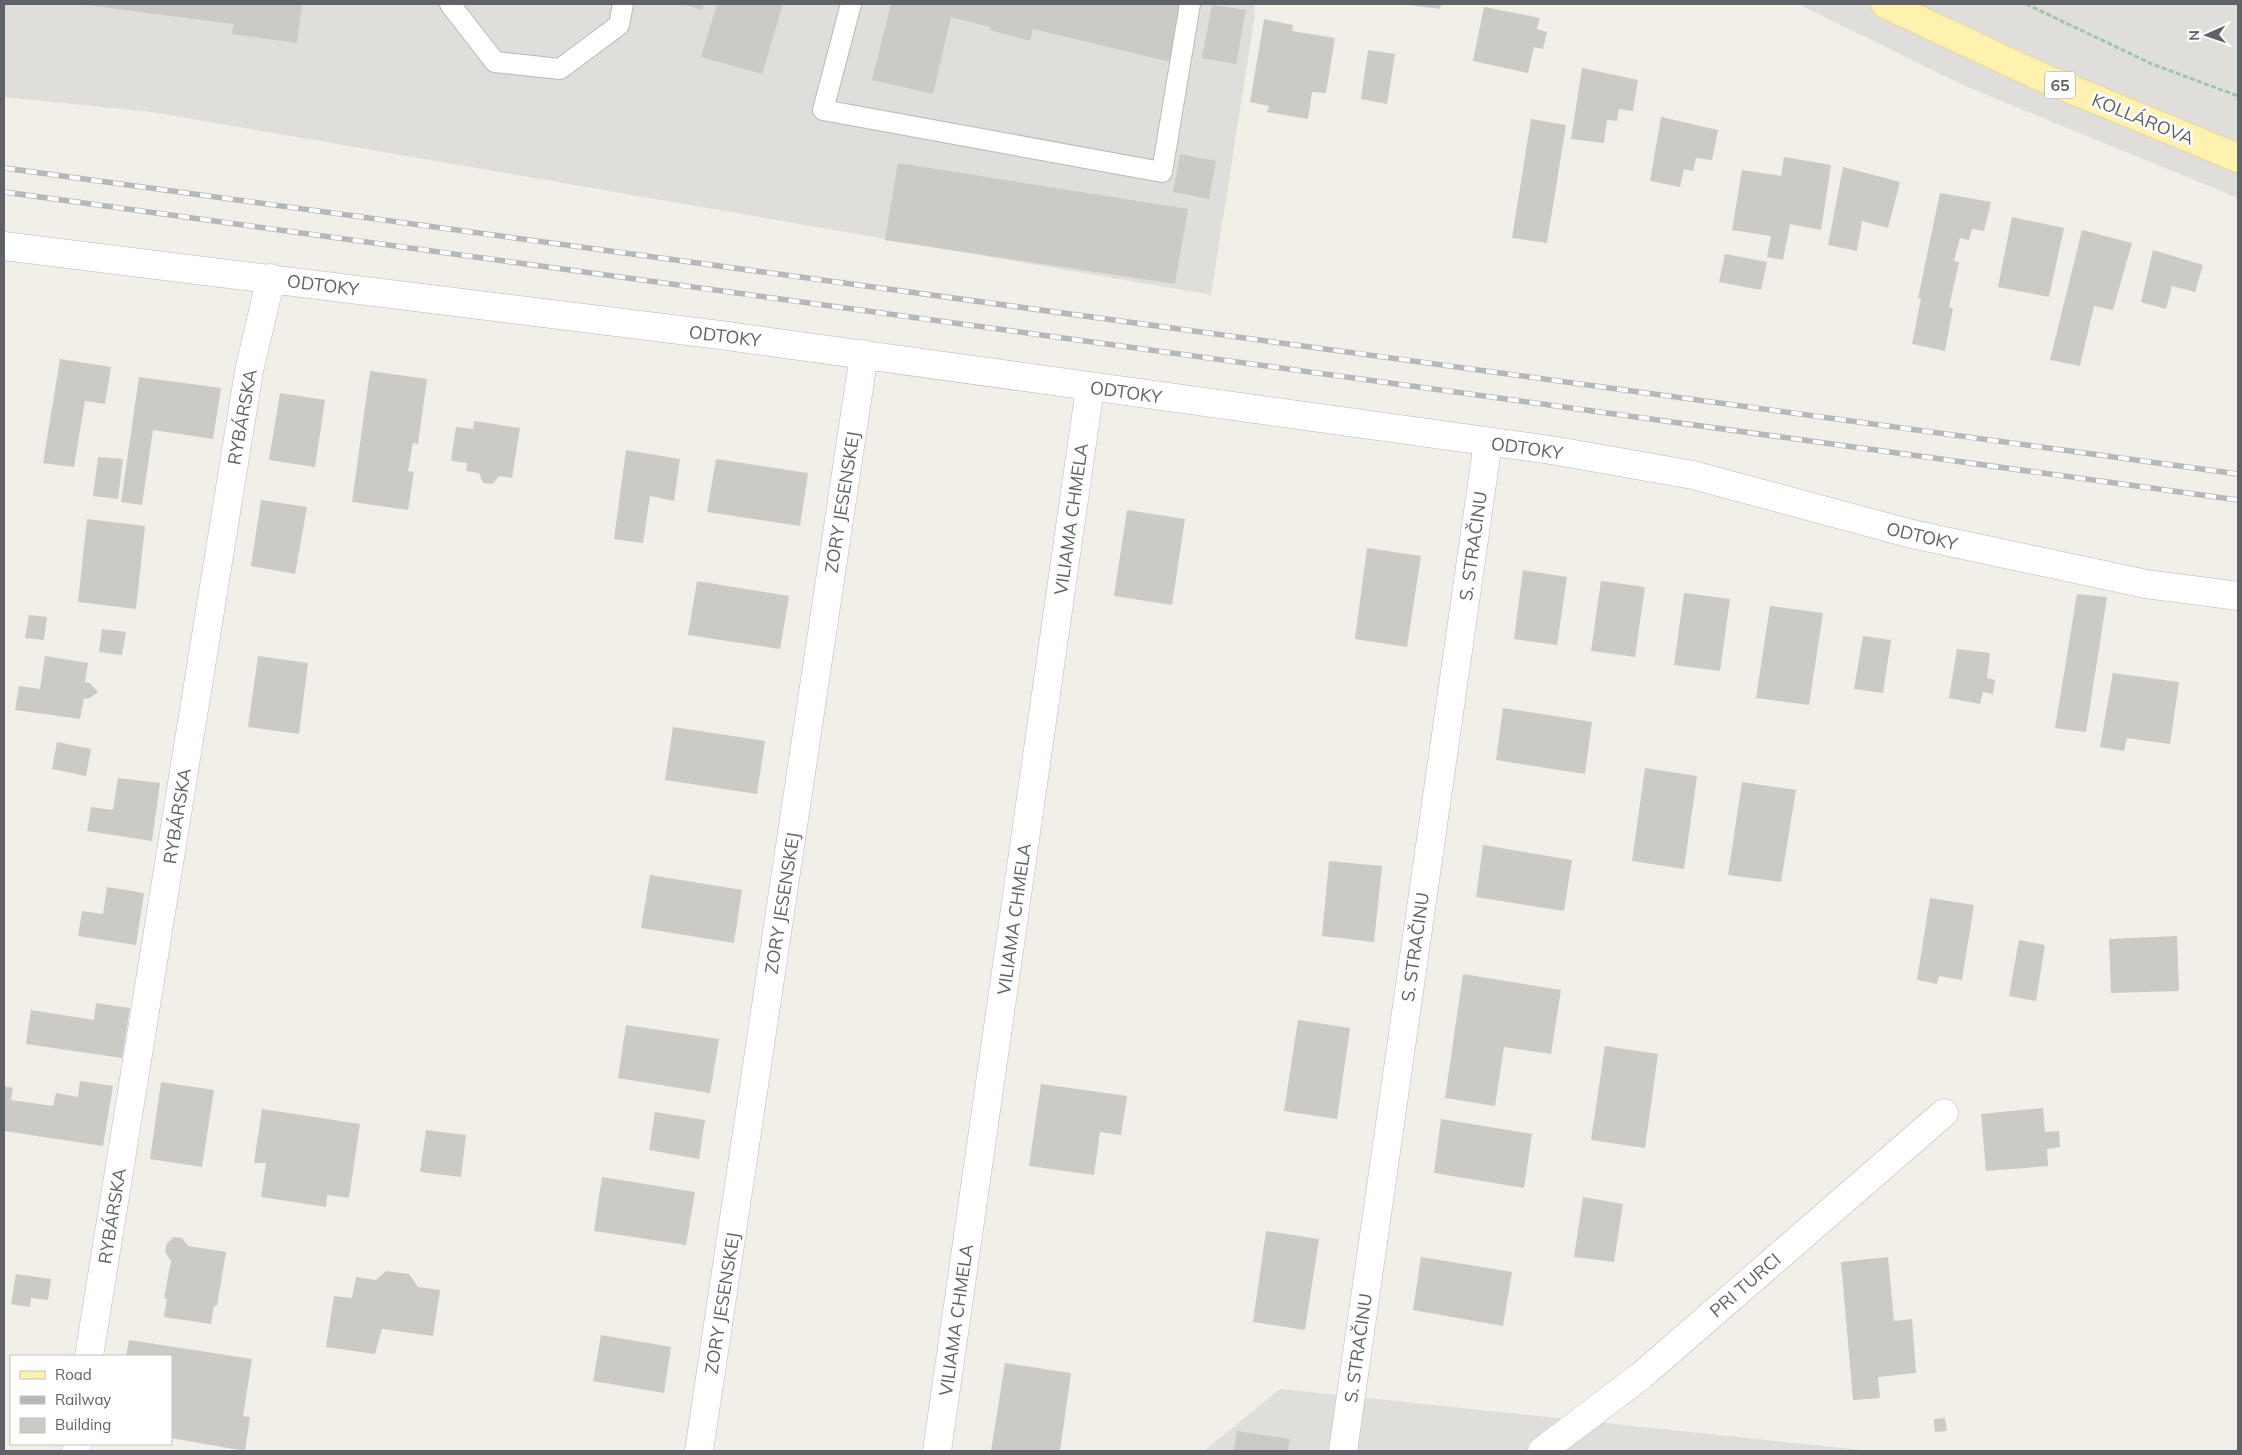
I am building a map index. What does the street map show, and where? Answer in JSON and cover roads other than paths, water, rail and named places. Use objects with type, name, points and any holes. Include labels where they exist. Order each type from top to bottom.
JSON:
[{"type":"main road","name":"KOLLÁROVA","points":[[1884,4],[2039,76],[2238,158]]},
{"type":"street","name":"ODTOKY","points":[[4,246],[271,278],[864,354],[1090,388],[1551,450],[1693,475],[1912,534],[2146,584],[2238,596]]},
{"type":"street","name":"RYBÁRSKA","points":[[90,1355],[249,371],[271,278]]},
{"type":"street","name":"ZORY JESENSKEJ","points":[[699,1451],[864,354]]},
{"type":"street","name":"VILIAMA CHMELA","points":[[937,1451],[1090,388]]},
{"type":"street","name":"S. STRAČINU","points":[[1343,1451],[1488,442]]},
{"type":"street","name":"PRI TURCI","points":[[1542,1451],[1642,1375],[1944,1113]]},
{"type":"lane","points":[[450,4],[494,62],[560,68],[619,25],[623,4]]},
{"type":"lane","points":[[851,4],[823,110],[1162,172],[1190,4]]},
{"type":"railway","points":[[4,168],[2238,474]]},
{"type":"railway","points":[[4,192],[2238,500]]}]
